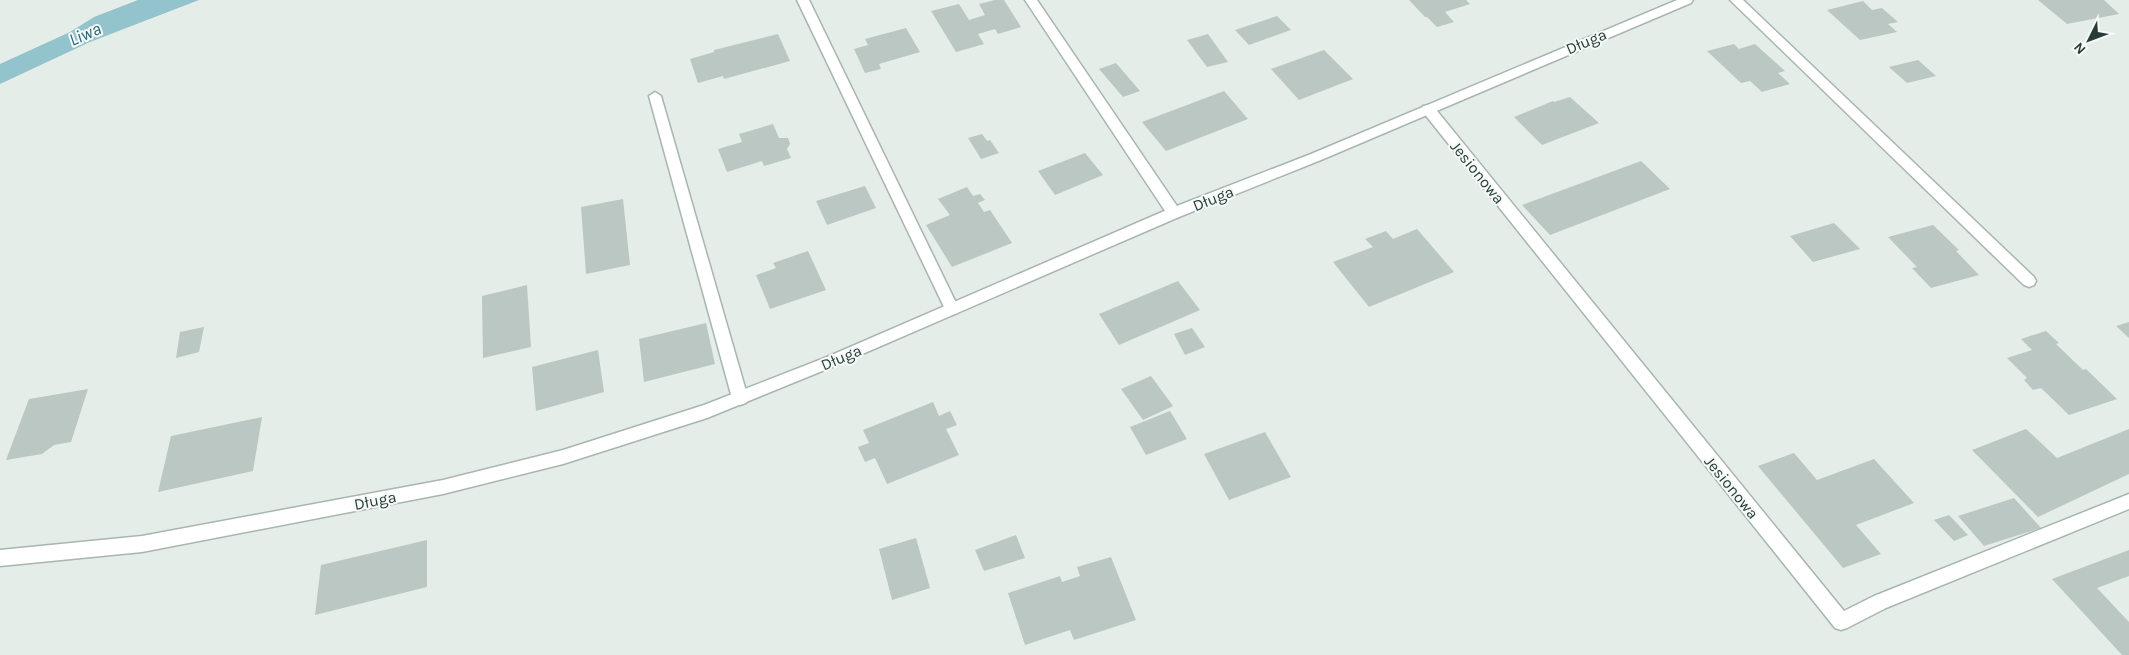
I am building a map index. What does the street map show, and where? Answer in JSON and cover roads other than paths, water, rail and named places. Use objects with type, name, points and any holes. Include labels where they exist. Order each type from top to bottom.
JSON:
[{"type":"street","points":[[803,0],[952,309]]},
{"type":"street","points":[[1031,0],[1174,213]]},
{"type":"street","name":"Długa","points":[[0,558],[142,544],[443,487],[563,457],[707,411],[952,309],[1174,213],[1316,157],[1687,0]]},
{"type":"street","points":[[1736,0],[2030,281]]},
{"type":"street","points":[[655,96],[740,398]]},
{"type":"street","name":"Jesionowa","points":[[1428,109],[1840,622],[1880,602],[2129,501]]},
{"type":"water","name":"Liwa","points":[[138,0],[199,0],[90,42],[0,84],[0,64],[70,32],[94,17]]}]
